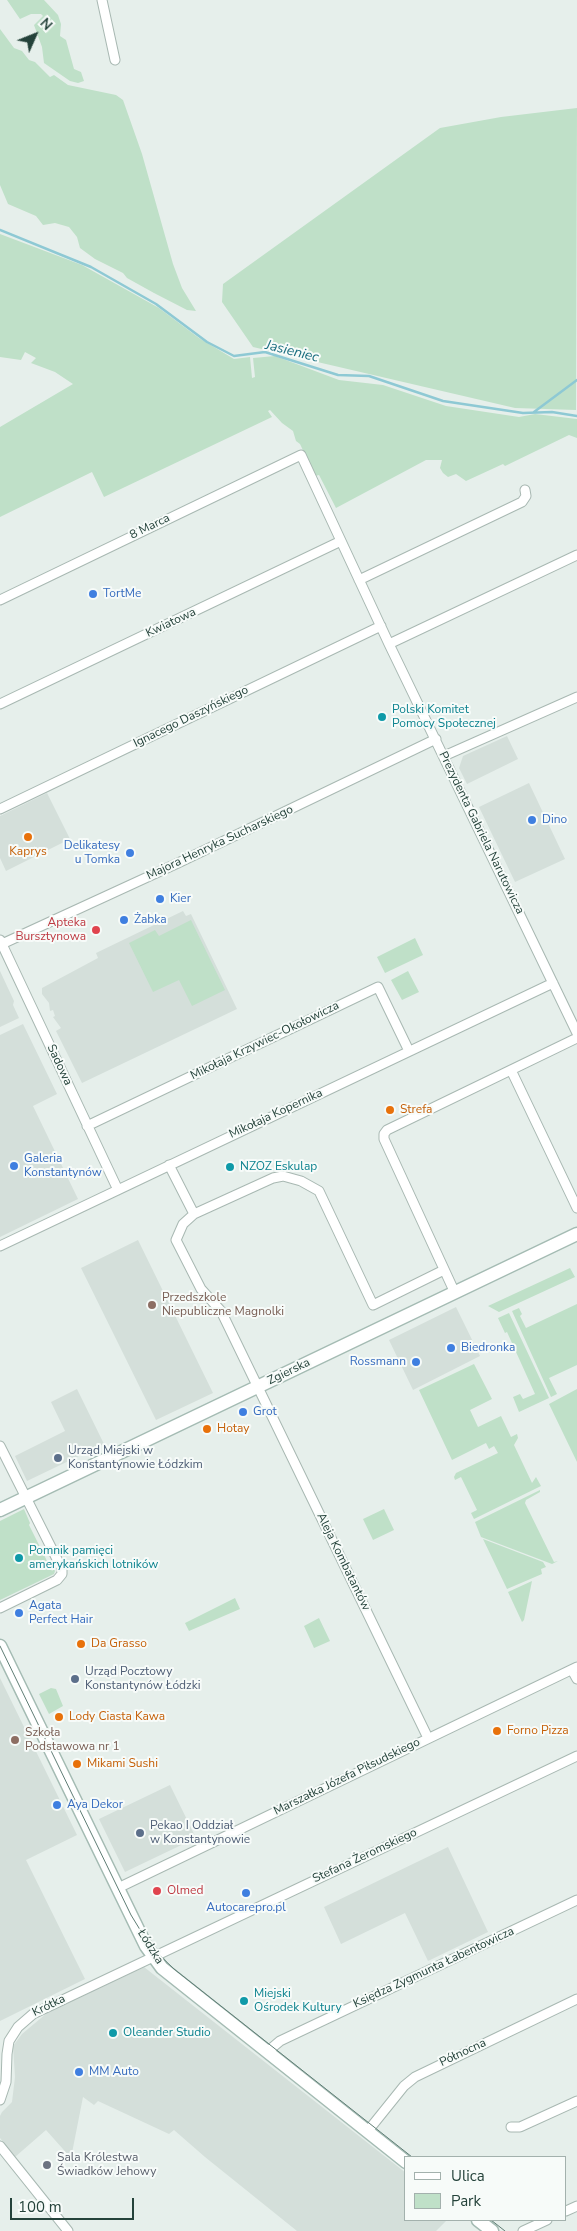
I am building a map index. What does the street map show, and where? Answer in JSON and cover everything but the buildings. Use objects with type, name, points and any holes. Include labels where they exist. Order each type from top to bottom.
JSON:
[{"type":"main road","name":"Zgierska","points":[[0,1510],[577,1234]]},
{"type":"main road","name":"Łódzka","points":[[0,1646],[118,1888],[153,1956],[162,1968],[404,2160]]},
{"type":"main road","points":[[479,2221],[492,2231]]},
{"type":"street","points":[[102,0],[115,60]]},
{"type":"street","name":"Prezydenta Gabriela Narutowicza","points":[[301,455],[389,644],[577,1033]]},
{"type":"street","name":"8 Marca","points":[[0,600],[301,455]]},
{"type":"street","points":[[359,580],[522,502],[526,496],[525,490]]},
{"type":"street","name":"Kwiatowa","points":[[0,704],[341,541]]},
{"type":"street","points":[[389,644],[577,554]]},
{"type":"street","name":"Ignacego Daszyńskiego","points":[[0,808],[381,626]]},
{"type":"street","points":[[444,756],[577,697]]},
{"type":"street","name":"Majora Henryka Sucharskiego","points":[[1,942],[171,866],[436,739]]},
{"type":"street","name":"Sadowa","points":[[1,942],[118,1190]]},
{"type":"street","name":"Mikołaja Kopernika","points":[[0,1246],[553,983]]},
{"type":"street","name":"Mikołaja Krzywiec-Okołowicza","points":[[87,1126],[378,986],[409,1051]]},
{"type":"street","points":[[455,1293],[384,1139],[384,1134],[387,1130],[577,1038]]},
{"type":"street","points":[[511,1070],[577,1208]]},
{"type":"street","points":[[169,1166],[194,1214],[273,1178],[284,1176],[301,1181],[319,1191],[373,1304],[444,1270]]},
{"type":"street","name":"Aleja Kombatantów","points":[[194,1214],[182,1224],[176,1240],[201,1289],[221,1311],[428,1738]]},
{"type":"street","points":[[0,1446],[62,1574],[57,1580],[0,1608]]},
{"type":"street","points":[[575,1669],[577,1679]]},
{"type":"street","name":"Marszałka Józefa Piłsudskiego","points":[[118,1888],[575,1669]]},
{"type":"street","name":"Stefana Żeromskiego","points":[[153,1956],[577,1756]]},
{"type":"street","name":"Księdza Zygmunta Łabentowicza","points":[[267,2052],[280,2041],[577,1900]]},
{"type":"street","name":"Krótka","points":[[0,2100],[6,2082],[8,2045],[14,2031],[22,2022],[33,2014],[153,1956]]},
{"type":"street","name":"Północna","points":[[367,2132],[404,2086],[416,2077],[577,1999]]},
{"type":"street","points":[[511,2127],[520,2127],[577,2100]]},
{"type":"street","points":[[0,2146],[68,2231]]},
{"type":"street","points":[[523,2231],[545,2221]]},
{"type":"shaded area","points":[[507,736],[518,759],[467,784],[459,768],[463,756]]},
{"type":"shaded area","points":[[529,783],[565,859],[515,882],[479,807]]},
{"type":"shaded area","points":[[47,793],[70,839],[6,871],[0,858],[0,816]]},
{"type":"shaded area","points":[[183,911],[186,916],[191,914],[237,1009],[82,1083],[56,1031],[61,1028],[53,1017],[55,1016],[53,1010],[50,1011],[49,1003],[42,994],[42,988],[98,958],[96,953]]},
{"type":"shaded area","points":[[0,971],[14,1001],[13,1005],[19,1018],[0,1027]]},
{"type":"shaded area","name":"Galeria Konstantynów","points":[[23,1024],[57,1094],[33,1106],[78,1199],[0,1237],[0,1035]]},
{"type":"shaded area","points":[[138,1240],[213,1393],[156,1420],[81,1268]]},
{"type":"shaded area","points":[[456,1307],[480,1356],[413,1390],[389,1340]]},
{"type":"shaded area","points":[[77,1389],[104,1444],[27,1481],[15,1456],[65,1431],[51,1402]]},
{"type":"shaded area","points":[[0,1678],[77,1835],[26,1860],[85,1979],[0,2021]]},
{"type":"shaded area","points":[[170,1785],[196,1838],[125,1872],[99,1819]]},
{"type":"shaded area","points":[[448,1847],[488,1932],[428,1961],[405,1913],[341,1944],[324,1907]]},
{"type":"shaded area","points":[[144,1967],[404,2171],[404,2221],[446,2221],[436,2231],[297,2231],[174,2130],[169,2134],[98,2101],[94,2105],[83,2097],[71,2158],[46,2130],[15,2157],[0,2138],[0,2116],[12,2102],[15,2077],[13,2046],[22,2034],[47,2013]]},
{"type":"green space","points":[[7,0],[44,0],[58,15],[61,24],[60,36],[66,40],[74,69],[81,72],[84,81],[78,83],[70,81],[44,63],[42,47],[34,25],[43,16],[41,14],[31,14],[20,19]]},
{"type":"green space","points":[[0,29],[14,48],[22,51],[29,60],[35,62],[50,77],[54,75],[68,85],[116,95],[123,100],[142,154],[173,264],[182,288],[196,311],[187,310],[95,259],[80,248],[77,237],[69,227],[55,223],[43,225],[36,216],[8,204],[0,185]]},
{"type":"green space","points":[[577,108],[576,410],[515,408],[253,347],[222,302],[223,284],[440,128],[501,117]]},
{"type":"green space","points":[[0,234],[82,265],[159,308],[199,338],[234,359],[250,357],[252,378],[255,377],[253,358],[275,356],[339,380],[383,385],[446,406],[519,417],[535,414],[577,419],[577,438],[569,435],[505,466],[503,464],[466,481],[456,474],[448,477],[443,473],[440,468],[442,460],[426,460],[336,508],[319,475],[315,476],[300,444],[296,441],[293,431],[282,423],[270,410],[268,411],[272,417],[104,497],[92,472],[0,517],[0,427],[73,384],[55,372],[31,363],[36,358],[25,352],[21,360],[0,357]]},
{"type":"green space","points":[[191,920],[225,990],[192,1006],[179,980],[153,992],[129,943],[155,930],[159,936]]},
{"type":"green space","points":[[415,938],[423,955],[385,973],[377,957]]},
{"type":"green space","points":[[408,971],[419,992],[402,1000],[391,980]]},
{"type":"green space","points":[[570,1268],[575,1277],[499,1312],[488,1306]]},
{"type":"green space","points":[[577,1304],[577,1365],[549,1378],[557,1394],[551,1397],[512,1311],[519,1308],[522,1314],[520,1316],[526,1328]]},
{"type":"green space","points":[[509,1313],[549,1398],[519,1412],[513,1397],[520,1394],[523,1399],[535,1394],[507,1332],[505,1333],[498,1318]]},
{"type":"green space","points":[[474,1364],[492,1399],[470,1410],[478,1427],[501,1416],[511,1437],[517,1434],[518,1438],[514,1445],[532,1483],[536,1477],[541,1486],[474,1519],[471,1513],[477,1510],[461,1477],[455,1480],[454,1477],[456,1473],[498,1453],[494,1446],[489,1449],[486,1443],[452,1460],[419,1390]]},
{"type":"green space","points":[[577,1389],[577,1462],[549,1404]]},
{"type":"green space","points":[[540,1490],[540,1492],[526,1500],[525,1503],[554,1562],[558,1561],[552,1564],[481,1537],[475,1522]]},
{"type":"green space","points":[[24,1509],[30,1523],[29,1525],[52,1571],[54,1569],[55,1571],[54,1574],[0,1600],[0,1521]]},
{"type":"green space","points":[[384,1509],[394,1530],[373,1540],[363,1519]]},
{"type":"green space","points":[[483,1539],[543,1562],[546,1567],[541,1569],[542,1574],[507,1589]]},
{"type":"green space","points":[[532,1581],[524,1620],[522,1622],[508,1592]]},
{"type":"green space","points":[[235,1598],[240,1609],[189,1631],[185,1623]]},
{"type":"green space","points":[[319,1618],[330,1641],[314,1648],[304,1626]]},
{"type":"green space","points":[[51,1688],[56,1689],[63,1706],[49,1714],[39,1694]]},
{"type":"waterway","name":"Jasieniec","points":[[0,230],[91,267],[156,304],[207,342],[234,356],[265,352],[338,375],[369,376],[443,401],[523,413],[552,412],[577,416]]},
{"type":"waterway","points":[[534,412],[577,380]]},
{"type":"tram line","points":[[0,1646],[131,1915],[150,1946],[174,1969],[411,2156]]},
{"type":"tram line","points":[[492,2221],[505,2231]]},
{"type":"place","name":"TortMe","points":[[93,594]]},
{"type":"place","name":"Polski Komitet Pomocy Społecznej","points":[[382,717]]},
{"type":"place","name":"Dino","points":[[532,820]]},
{"type":"place","name":"Kaprys","points":[[28,837]]},
{"type":"place","name":"Delikatesy u Tomka","points":[[130,853]]},
{"type":"place","name":"Kier","points":[[160,899]]},
{"type":"place","name":"Żabka","points":[[124,920]]},
{"type":"place","name":"Apteka Bursztynowa","points":[[96,930]]},
{"type":"place","name":"Strefa","points":[[390,1110]]},
{"type":"place","name":"Galeria Konstantynów","points":[[14,1166]]},
{"type":"place","name":"NZOZ Eskulap","points":[[230,1167]]},
{"type":"place","name":"Przedszkole Niepubliczne Magnolki","points":[[152,1305]]},
{"type":"place","name":"Biedronka","points":[[451,1348]]},
{"type":"place","name":"Rossmann","points":[[416,1362]]},
{"type":"place","name":"Grot","points":[[243,1412]]},
{"type":"place","name":"Hotay","points":[[207,1429]]},
{"type":"place","name":"Urząd Miejski w Konstantynowie Łódzkim","points":[[58,1458]]},
{"type":"place","name":"Pomnik pamięci amerykańskich lotników","points":[[19,1558]]},
{"type":"place","name":"Agata Perfect Hair","points":[[19,1613]]},
{"type":"place","name":"Da Grasso","points":[[81,1644]]},
{"type":"place","name":"Urząd Pocztowy Konstantynów Łódzki","points":[[75,1679]]},
{"type":"place","name":"Lody Ciasta Kawa","points":[[59,1717]]},
{"type":"place","name":"Forno Pizza","points":[[497,1731]]},
{"type":"place","name":"Szkoła Podstawowa nr 1","points":[[15,1740]]},
{"type":"place","name":"Mikami Sushi","points":[[77,1764]]},
{"type":"place","name":"Aya Dekor","points":[[57,1805]]},
{"type":"place","name":"Pekao I Oddział w Konstantynowie","points":[[140,1833]]},
{"type":"place","name":"Olmed","points":[[157,1891]]},
{"type":"place","name":"Autocarepro.pl","points":[[246,1893]]},
{"type":"place","name":"Miejski Ośrodek Kultury","points":[[244,2001]]},
{"type":"place","name":"Oleander Studio","points":[[113,2033]]},
{"type":"place","name":"MM Auto","points":[[79,2072]]},
{"type":"place","name":"Sala Królestwa Świadków Jehowy","points":[[47,2165]]}]
